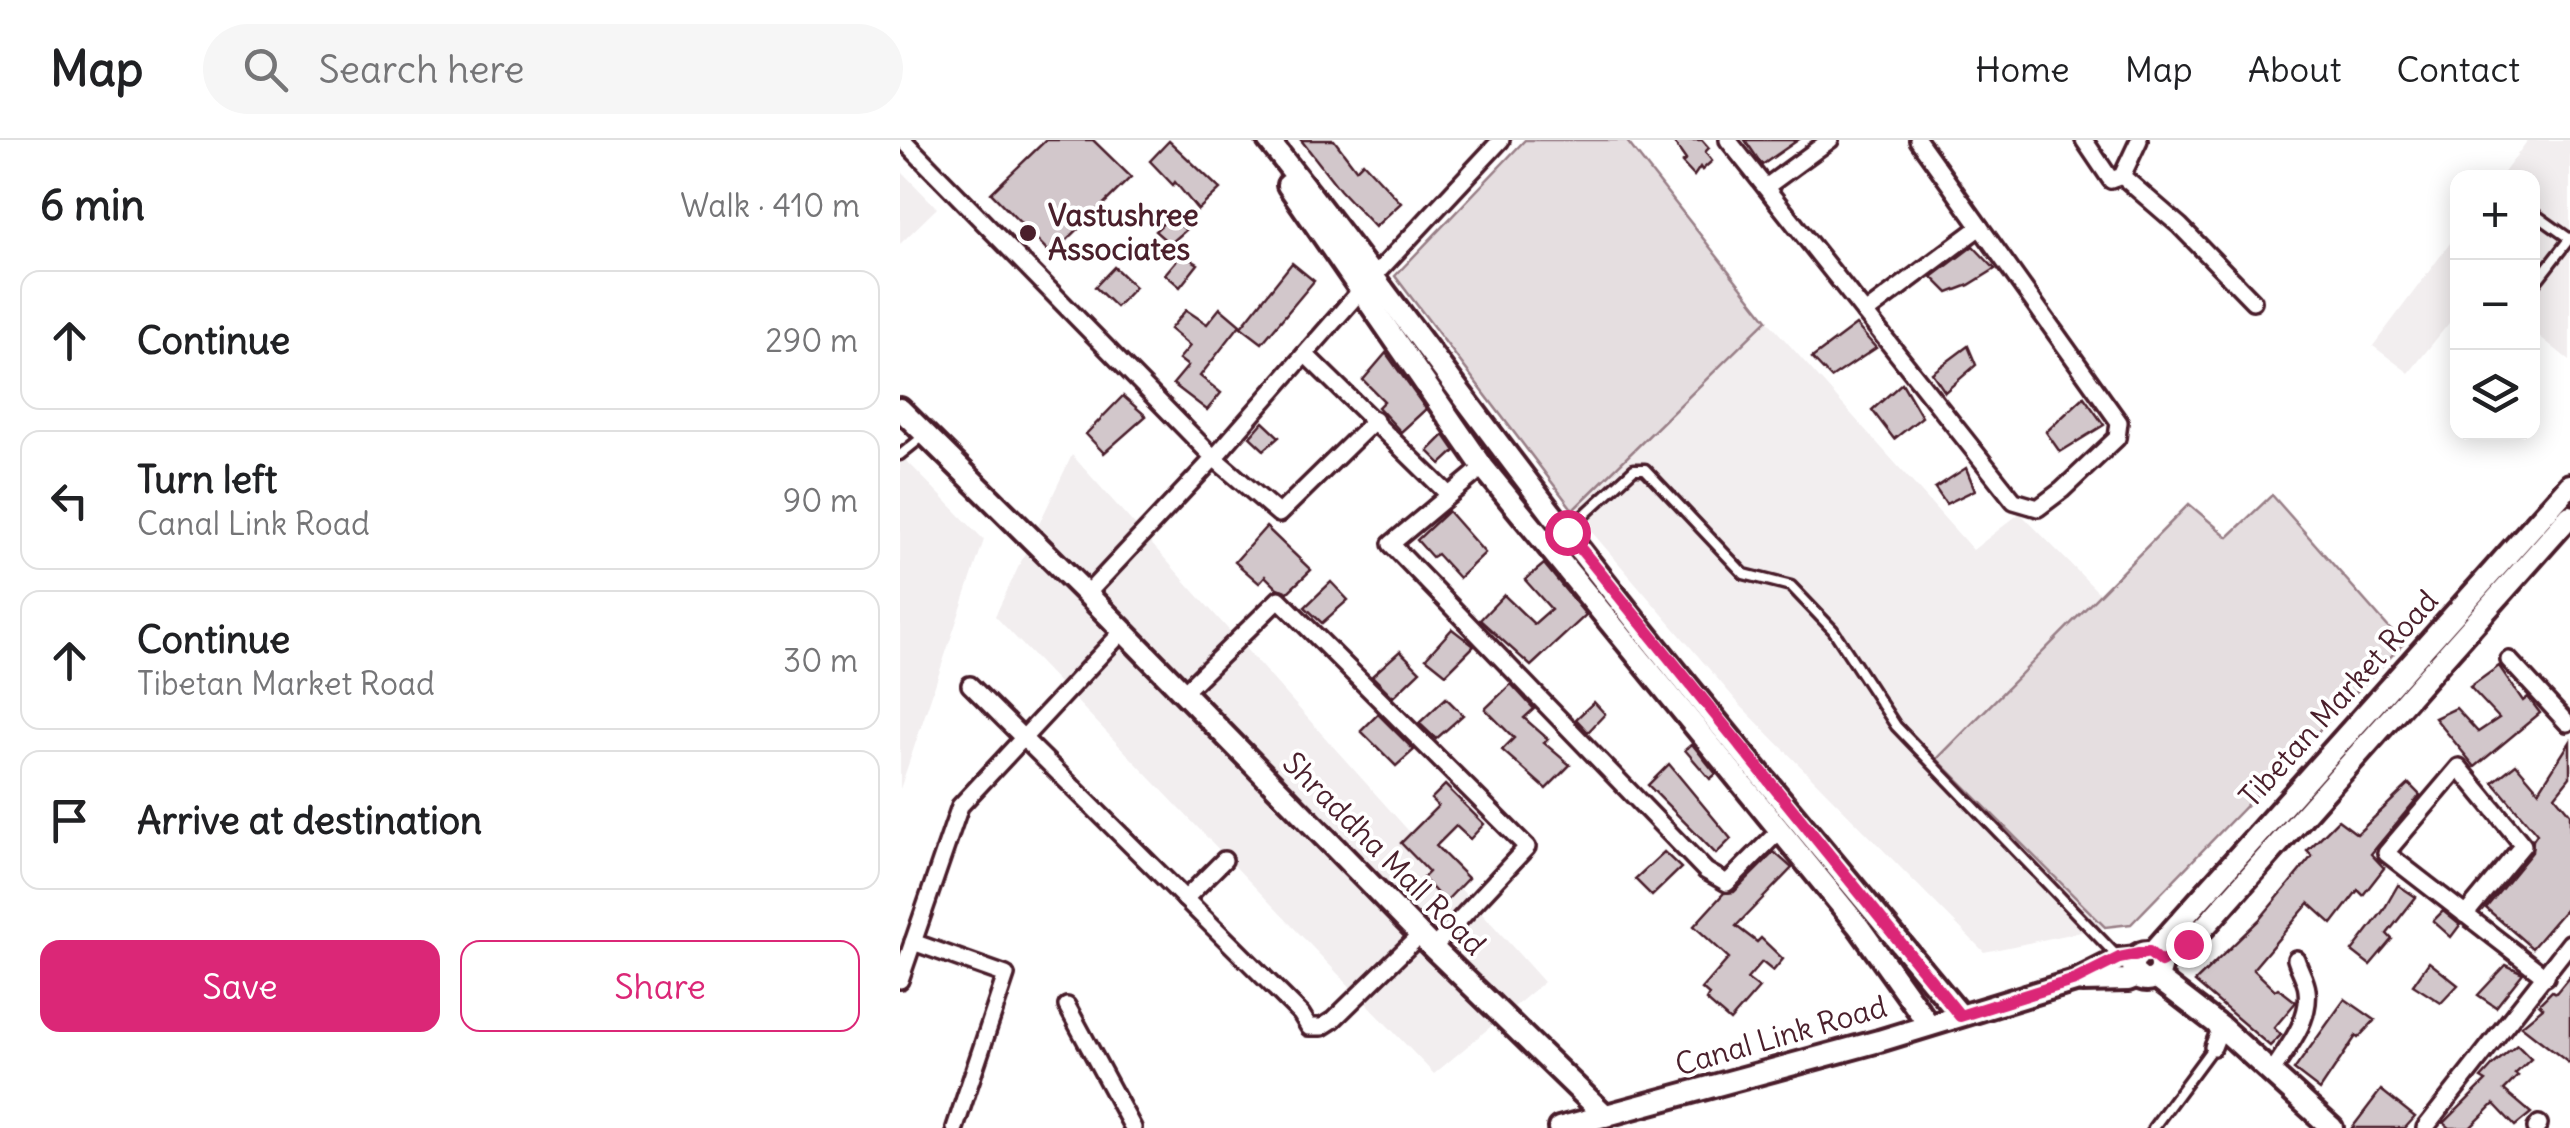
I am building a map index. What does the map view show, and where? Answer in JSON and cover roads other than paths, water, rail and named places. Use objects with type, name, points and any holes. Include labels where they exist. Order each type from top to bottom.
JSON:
[{"type":"street","points":[[904,140],[1214,458],[1279,514],[1374,420]]},
{"type":"street","points":[[1254,140],[1960,1016]]},
{"type":"street","points":[[1268,140],[1368,283],[1484,468],[1859,927],[1928,1026]]},
{"type":"street","points":[[900,409],[1087,594],[1500,140]]},
{"type":"street","points":[[1728,140],[2014,501],[2038,508],[2117,438],[2119,422],[1918,140]]},
{"type":"street","points":[[1766,187],[1830,140]]},
{"type":"street","points":[[2084,140],[2111,180],[2122,176],[2139,140]]},
{"type":"street","points":[[2122,176],[2180,226],[2253,302]]},
{"type":"street","points":[[1865,313],[1980,227]]},
{"type":"street","points":[[1305,354],[1450,495]]},
{"type":"street","points":[[1484,468],[1391,544],[1706,870],[1727,883],[1780,830]]},
{"type":"street","name":"Tibetan Market Road","points":[[2144,964],[2570,484]]},
{"type":"street","name":"Tibetan Market Road","points":[[2144,964],[2188,944],[2208,923],[2570,516]]},
{"type":"street","name":"Shraddha Mall Road","points":[[1087,594],[1427,941],[1606,1116]]},
{"type":"street","points":[[970,685],[1310,1026],[1322,1027],[1333,1020],[1427,941],[1527,847],[1278,599],[1183,693]]},
{"type":"street","points":[[900,980],[960,806],[1122,632]]},
{"type":"street","points":[[2509,660],[2569,721]]},
{"type":"street","points":[[2465,914],[2524,845],[2460,767],[2386,853],[2546,977]]},
{"type":"street","points":[[1185,898],[1224,860]]},
{"type":"street","points":[[913,942],[1006,975],[955,1128]]},
{"type":"street","points":[[2425,1128],[2569,947]]},
{"type":"street","points":[[2272,1072],[2306,1009],[2307,990],[2296,959]]},
{"type":"street","points":[[2144,964],[2217,1037],[2272,1072],[2332,1128]]},
{"type":"street","name":"Canal Link Road","points":[[1559,1128],[1928,1026],[2075,980],[2144,964]]},
{"type":"street","points":[[1066,1006],[1133,1128]]},
{"type":"lane","points":[[2540,217],[2570,238],[2540,277]]},
{"type":"lane","points":[[900,455],[926,436]]},
{"type":"lane","points":[[1567,532],[1634,468],[1645,469],[1744,574],[1790,586],[1833,630],[1896,726],[2144,964]]},
{"type":"lane","points":[[2153,1128],[2217,1037]]},
{"type":"place","name":"Vastushree Associates","points":[[1028,233]]}]
